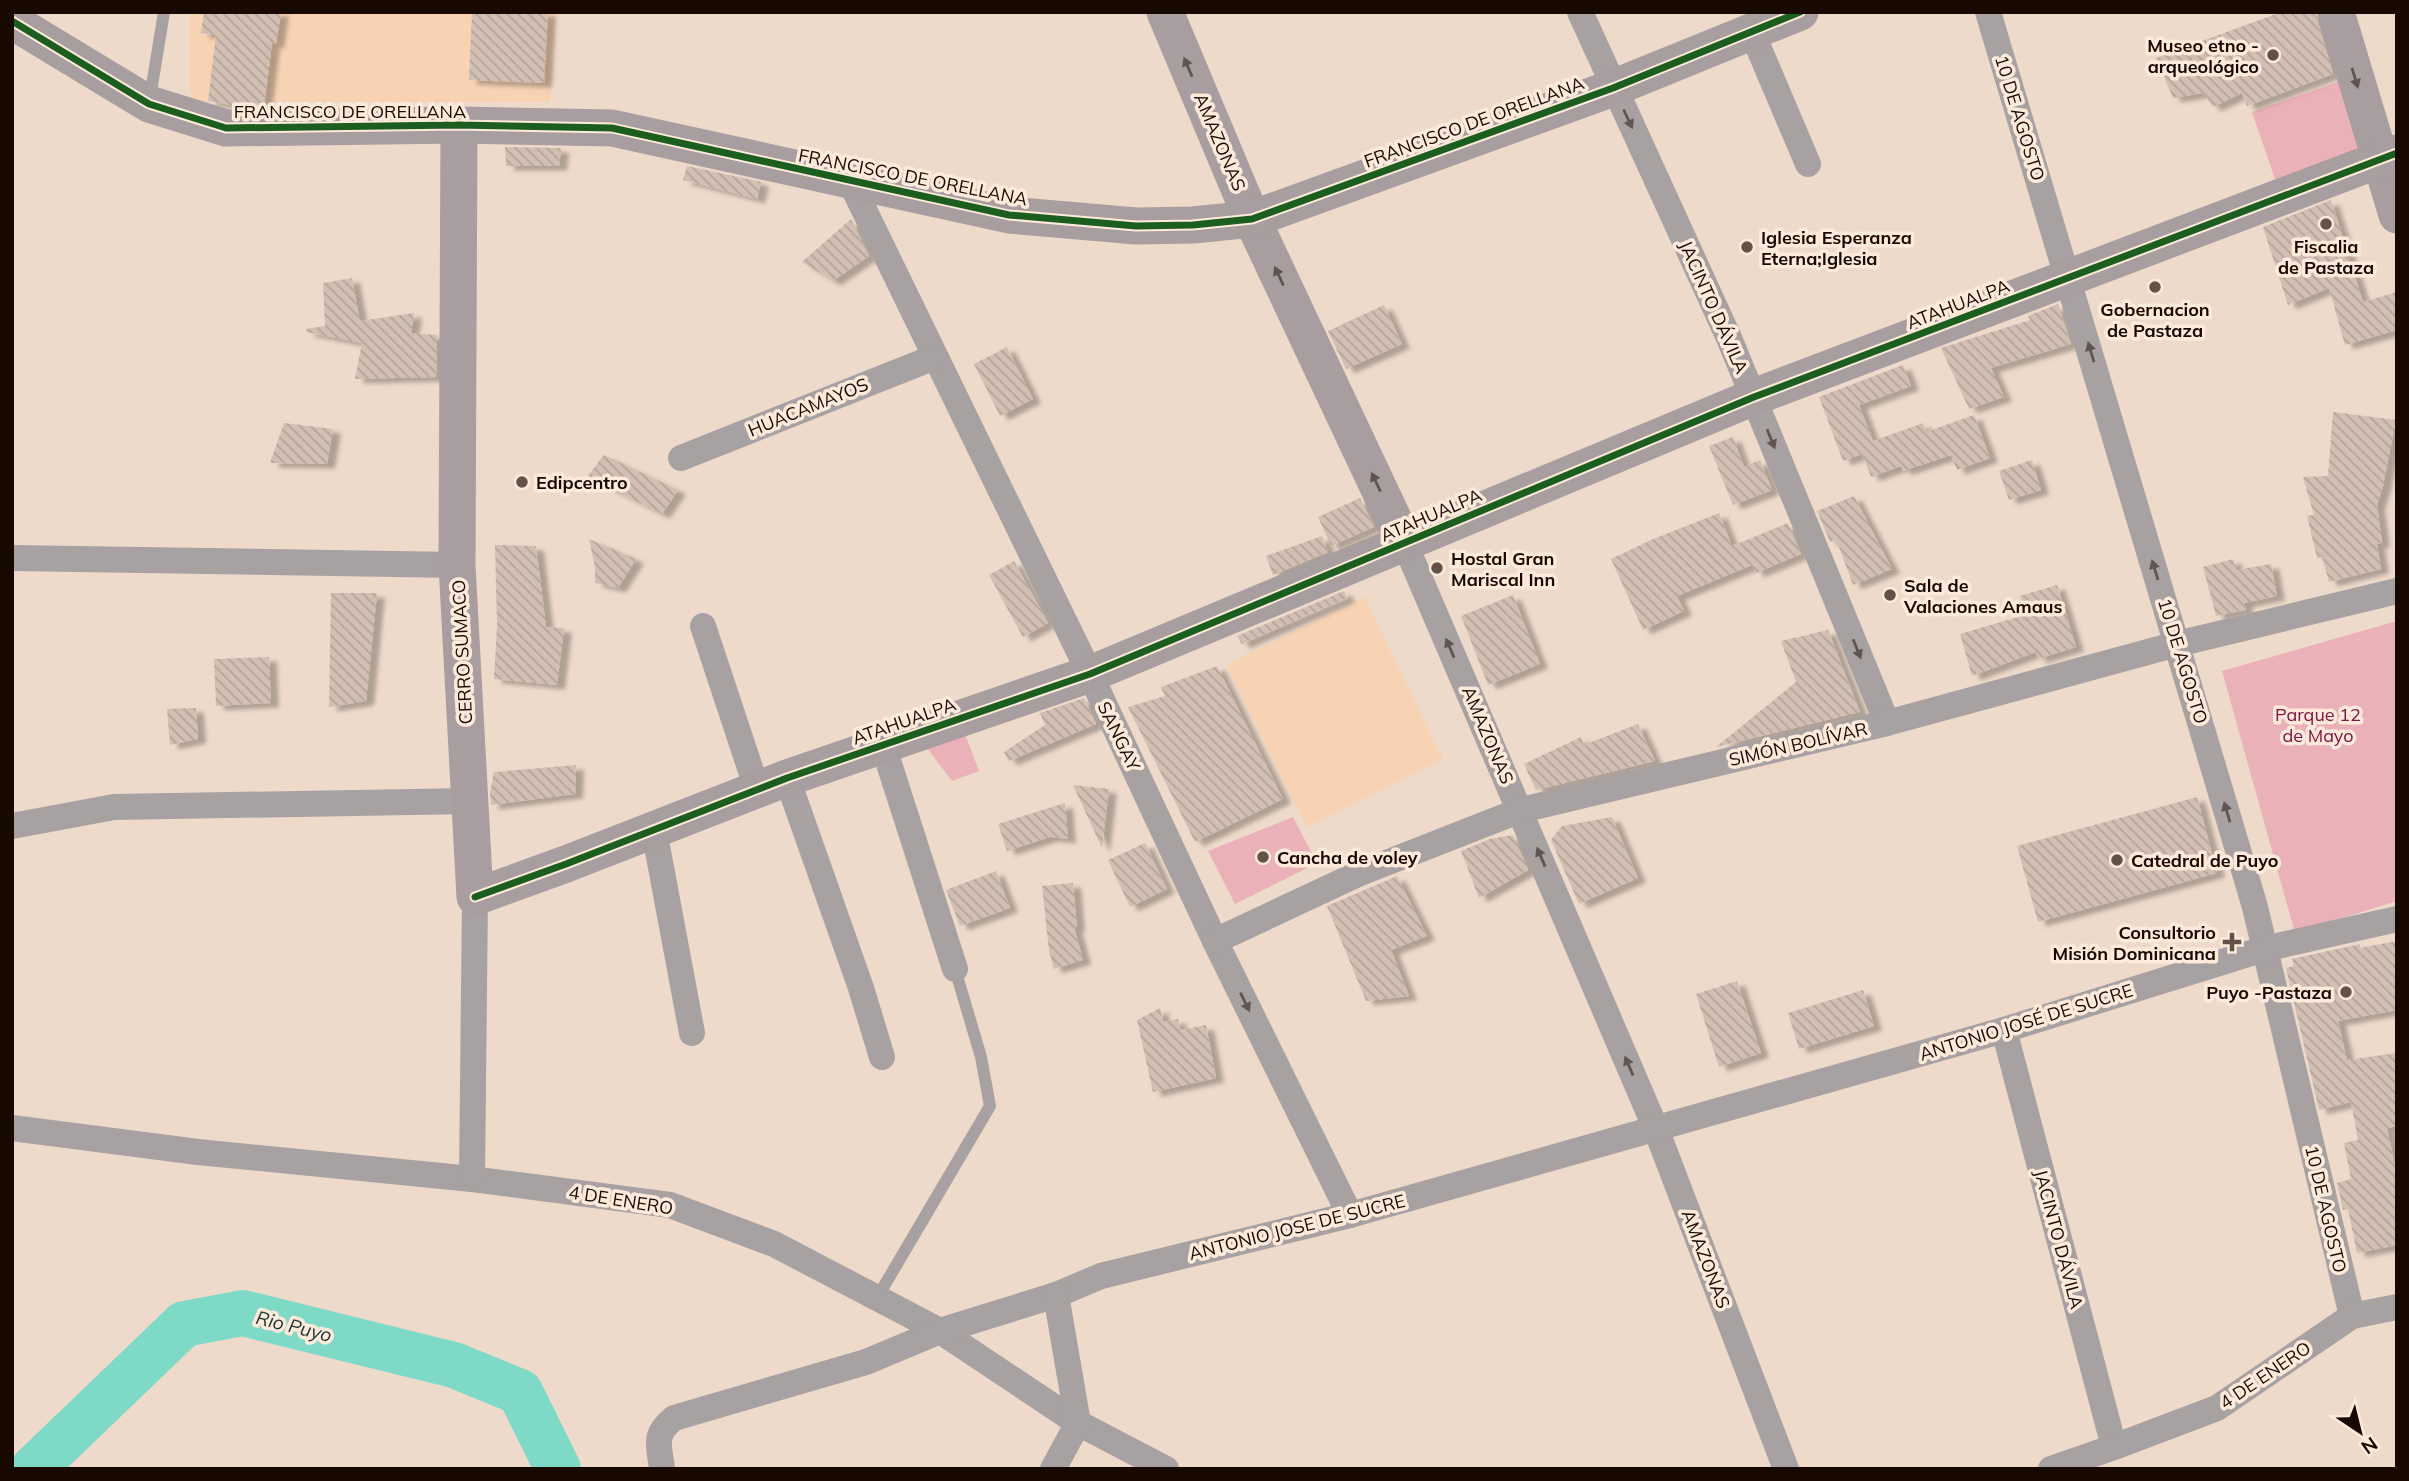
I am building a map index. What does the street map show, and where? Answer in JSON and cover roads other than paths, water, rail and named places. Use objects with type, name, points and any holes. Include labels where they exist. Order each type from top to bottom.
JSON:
[{"type":"street","name":"AMAZONAS","points":[[1166,12],[1252,219],[1405,544],[1521,810],[1656,1129],[1786,1469]]},
{"type":"street","name":"JACINTO DÁVILA","points":[[1580,12],[1729,338],[1887,723]]},
{"type":"street","name":"FRANCISCO DE ORELLANA","points":[[15,29],[149,104],[226,128],[459,125],[612,128],[1009,215],[1136,226],[1193,225],[1252,219],[1613,88],[1800,12]]},
{"type":"street","name":"10 DE AGOSTO","points":[[1988,12],[2255,907],[2352,1316]]},
{"type":"street","points":[[2336,12],[2389,157],[2397,215]]},
{"type":"street","points":[[1751,30],[1808,164]]},
{"type":"street","name":"CERRO SUMACO","points":[[459,125],[457,565],[475,897],[472,1179]]},
{"type":"street","name":"ATAHUALPA","points":[[475,897],[772,783],[1090,674],[1754,397],[2389,157]]},
{"type":"street","name":"SANGAY","points":[[849,181],[1350,1215]]},
{"type":"street","name":"HUACAMAYOS","points":[[681,458],[935,357]]},
{"type":"street","points":[[12,558],[457,565]]},
{"type":"street","name":"SIMÓN BOLÍVAR","points":[[1215,941],[1358,874],[1521,810],[1887,723],[2177,644],[2397,591]]},
{"type":"street","points":[[703,626],[861,988],[882,1057]]},
{"type":"street","points":[[883,745],[955,970]]},
{"type":"street","points":[[12,826],[114,807],[470,801]]},
{"type":"street","points":[[654,830],[692,1033]]},
{"type":"street","name":"ANTONIO JOSÉ DE SUCRE","points":[[1656,1129],[2004,1030],[2264,948],[2397,919]]},
{"type":"street","name":"JACINTO DÁVILA","points":[[2004,1030],[2114,1447]]},
{"type":"street","name":"4 DE ENERO","points":[[12,1128],[198,1152],[472,1179],[670,1205],[774,1244],[940,1331],[1078,1423],[1166,1469]]},
{"type":"street","name":"ANTONIO JOSE DE SUCRE","points":[[663,1469],[658,1438],[663,1427],[674,1418],[866,1362],[940,1331],[1056,1295],[1101,1276],[1350,1215],[1656,1129]]},
{"type":"street","points":[[1053,1469],[1078,1423],[1056,1295]]},
{"type":"street","name":"4 DE ENERO","points":[[2051,1469],[2217,1408],[2352,1316],[2397,1307]]},
{"type":"lane","points":[[149,104],[164,12]]},
{"type":"lane","points":[[877,1298],[990,1106],[981,1056],[955,970]]},
{"type":"waterway","name":"Rio Puyo","points":[[33,1469],[184,1324],[243,1313],[454,1365],[520,1392],[558,1469]]},
{"type":"place","name":"Museo etno - arqueológico","points":[[2273,55]]},
{"type":"place","name":"Fiscalia de Pastaza","points":[[2326,224]]},
{"type":"place","name":"Iglesia Esperanza Eterna;Iglesia","points":[[1747,247]]},
{"type":"place","name":"Gobernacion de Pastaza","points":[[2155,287]]},
{"type":"place","name":"Edipcentro","points":[[522,482]]},
{"type":"place","name":"Hostal Gran Mariscal Inn","points":[[1437,568]]},
{"type":"place","name":"Sala de Valaciones Amaus","points":[[1890,595]]},
{"type":"place","name":"Cancha de voley","points":[[1263,857]]},
{"type":"place","name":"Catedral de Puyo","points":[[2117,860]]},
{"type":"place","name":"Consultorio Misión Dominicana","points":[[2232,942]]},
{"type":"place","name":"Puyo -Pastaza","points":[[2346,992]]},
{"type":"park label","name":"Parque 12 de Mayo","points":[[2318,724]]}]
